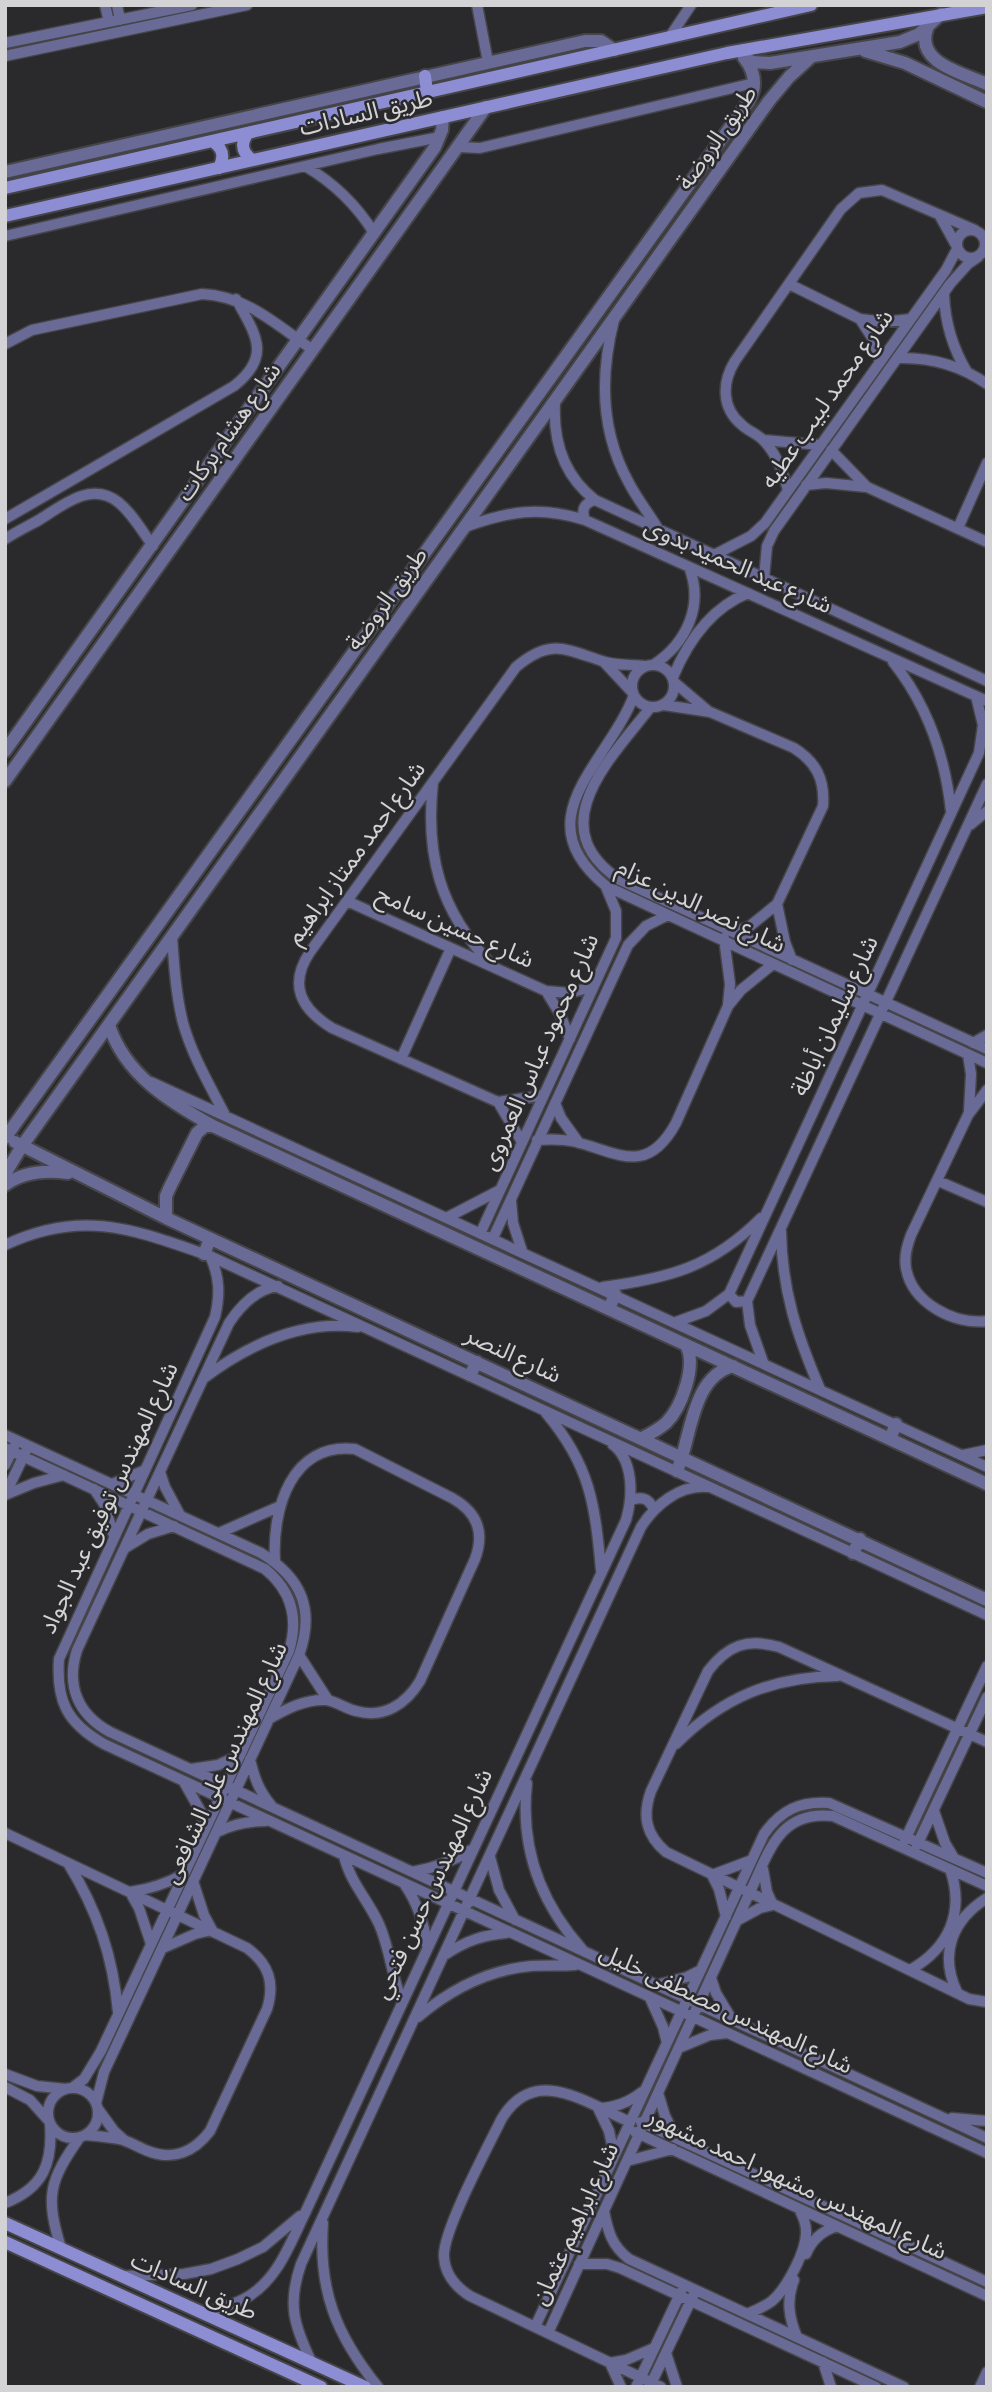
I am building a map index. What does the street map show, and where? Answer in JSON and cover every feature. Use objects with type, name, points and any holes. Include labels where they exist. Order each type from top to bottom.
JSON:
[{"type":"main road","name":"طريق السادات","points":[[5,188],[724,25],[771,9],[805,6]]},
{"type":"main road","name":"طريق السادات","points":[[5,216],[486,107],[941,14],[987,7]]},
{"type":"main road","points":[[425,76],[427,92]]},
{"type":"main road","points":[[248,133],[242,148],[245,155],[252,160]]},
{"type":"main road","points":[[212,141],[219,145],[223,152],[223,161],[219,168]]},
{"type":"main road","name":"طريق السادات","points":[[5,2223],[365,2387]]},
{"type":"main road","name":"طريق السادات","points":[[5,2242],[321,2387]]},
{"type":"main road","points":[[114,2292],[122,2276]]},
{"type":"street","points":[[106,5],[109,22]]},
{"type":"street","points":[[117,5],[120,20]]},
{"type":"street","points":[[5,43],[192,5]]},
{"type":"street","points":[[5,56],[247,5]]},
{"type":"street","points":[[477,5],[488,62]]},
{"type":"street","points":[[668,38],[691,5]]},
{"type":"street","points":[[155,13],[157,24]]},
{"type":"street","points":[[740,55],[753,62],[770,63],[900,42],[927,29],[941,14]]},
{"type":"street","points":[[74,29],[76,41]]},
{"type":"street","points":[[927,29],[924,45],[927,52],[940,62],[987,84]]},
{"type":"street","points":[[5,172],[593,40],[601,41],[614,50]]},
{"type":"street","points":[[858,49],[905,63],[987,102]]},
{"type":"street","name":"طريق الروضة","points":[[6,1137],[689,186],[754,88],[753,74],[740,55]]},
{"type":"street","name":"طريق الروضة","points":[[5,1174],[76,1070],[769,101],[789,77],[812,56]]},
{"type":"street","points":[[934,77],[933,66],[940,62]]},
{"type":"street","points":[[5,236],[440,137],[450,140],[458,147],[475,150],[754,88],[765,93],[769,101]]},
{"type":"street","name":"شارع هشام بركات","points":[[5,781],[486,107]]},
{"type":"street","name":"شارع هشام بركات","points":[[5,751],[374,233],[440,137],[443,117]]},
{"type":"street","points":[[305,166],[348,198],[374,233]]},
{"type":"street","points":[[689,186],[702,196]]},
{"type":"street","points":[[788,490],[783,472],[764,440],[733,417],[727,406],[725,383],[735,361],[841,209],[859,193],[882,190],[980,233],[985,245],[982,255],[965,258],[939,216]]},
{"type":"street","points":[[671,210],[685,220]]},
{"type":"street","points":[[957,247],[961,233],[980,233]]},
{"type":"street","name":"شارع محمد لبيب عطيه","points":[[714,555],[751,536],[765,523],[946,270],[957,247]]},
{"type":"street","name":"شارع محمد لبيب عطيه","points":[[764,578],[767,546],[774,531],[958,274],[982,255]]},
{"type":"street","points":[[789,284],[860,319],[910,320]]},
{"type":"street","points":[[944,293],[947,326],[959,358],[968,372]]},
{"type":"street","points":[[5,344],[32,330],[202,294],[236,299],[248,305],[313,350]]},
{"type":"street","points":[[5,519],[234,386],[248,375],[257,361],[258,344],[253,328],[236,299]]},
{"type":"street","points":[[614,319],[604,373],[608,430],[629,483],[658,529]]},
{"type":"street","points":[[860,319],[873,339],[880,362]]},
{"type":"street","points":[[897,358],[933,360],[968,372],[987,384]]},
{"type":"street","name":"شارع عبد الحميد بدوى","points":[[555,403],[554,425],[563,459],[581,489],[595,500],[987,681]]},
{"type":"street","points":[[764,440],[820,445]]},
{"type":"street","points":[[831,450],[867,487]]},
{"type":"street","points":[[958,528],[987,463]]},
{"type":"street","points":[[806,485],[826,483],[867,487],[987,542]]},
{"type":"street","points":[[5,539],[68,501],[93,493],[106,495],[117,501],[127,510],[153,546]]},
{"type":"street","points":[[585,520],[584,507],[595,500]]},
{"type":"street","name":"شارع عبد الحميد بدوى","points":[[465,527],[501,514],[521,511],[562,513],[585,520],[987,701]]},
{"type":"street","points":[[16,513],[26,528]]},
{"type":"street","points":[[689,567],[696,596],[689,625],[668,654],[633,679],[633,694],[641,704],[650,708],[664,705],[710,712],[794,748],[806,755],[821,778],[823,806],[777,904],[764,916],[730,931],[722,940],[728,962],[728,1006]]},
{"type":"street","points":[[664,705],[672,696],[674,680],[686,649],[711,617],[748,593]]},
{"type":"street","points":[[116,597],[130,607]]},
{"type":"street","name":"شارع احمد ممتاز ابراهيم","points":[[498,1102],[332,1028],[316,1018],[302,998],[299,986],[303,962],[507,678],[526,658],[538,652],[566,649],[604,662],[649,665]]},
{"type":"street","points":[[915,669],[922,652]]},
{"type":"street","points":[[890,659],[910,684],[927,714],[947,779],[951,814]]},
{"type":"street","name":"شارع احمد ممتاز ابراهيم","points":[[604,662],[633,694]]},
{"type":"street","points":[[649,665],[664,668],[710,712]]},
{"type":"street","name":"شارع نصر الدين عزام","points":[[633,694],[618,727],[581,783],[575,799],[571,832],[575,848],[588,870],[606,886],[987,1063]]},
{"type":"street","name":"شارع سليمان أباظة","points":[[729,1294],[979,753],[983,739],[982,717],[976,696]]},
{"type":"street","points":[[314,707],[329,716]]},
{"type":"street","name":"شارع نصر الدين عزام","points":[[650,708],[617,749],[586,798],[582,814],[583,830],[595,859],[620,880],[987,1049]]},
{"type":"street","points":[[293,736],[307,747]]},
{"type":"street","points":[[433,782],[429,811],[430,841],[445,897],[475,947],[495,968]]},
{"type":"street","name":"شارع سليمان أباظة","points":[[747,1301],[987,783]]},
{"type":"street","points":[[967,828],[987,811]]},
{"type":"street","name":"شارع محمود عباس العمروى","points":[[481,1232],[616,938],[616,911],[606,886]]},
{"type":"street","name":"شارع حسين سامح","points":[[348,901],[546,991],[570,993],[594,986]]},
{"type":"street","points":[[777,904],[792,960]]},
{"type":"street","name":"شارع محمود عباس العمروى","points":[[493,1238],[628,945],[646,926],[668,915]]},
{"type":"street","points":[[172,936],[177,993],[184,1024],[194,1055],[224,1114]]},
{"type":"street","points":[[616,938],[624,938],[628,945]]},
{"type":"street","points":[[401,1059],[450,948]]},
{"type":"street","points":[[537,1140],[580,1143],[619,1157],[640,1155],[659,1146],[676,1124],[728,1006],[741,990],[773,964]]},
{"type":"street","name":"شارع حسين سامح","points":[[546,991],[560,1014],[570,1039]]},
{"type":"street","points":[[110,1025],[119,1047],[142,1078],[174,1103],[213,1126],[987,1484]]},
{"type":"street","points":[[974,1043],[987,1035]]},
{"type":"street","points":[[968,1055],[971,1074],[968,1115]]},
{"type":"street","points":[[61,1059],[76,1070]]},
{"type":"street","points":[[142,1078],[987,1467]]},
{"type":"street","points":[[987,1090],[968,1115],[911,1235],[905,1266],[918,1294],[943,1312],[971,1321],[987,1321]]},
{"type":"street","points":[[523,1142],[498,1102],[544,1095]]},
{"type":"street","points":[[555,1102],[565,1124],[580,1143]]},
{"type":"street","points":[[166,1218],[166,1196],[197,1133],[205,1126],[213,1126]]},
{"type":"street","name":"شارع النصر","points":[[6,1137],[210,1239],[987,1600]]},
{"type":"street","points":[[5,1185],[30,1173],[49,1171],[85,1178]]},
{"type":"street","points":[[345,1187],[351,1173]]},
{"type":"street","points":[[938,1181],[987,1202]]},
{"type":"street","points":[[448,1217],[501,1189]]},
{"type":"street","points":[[511,1196],[513,1223],[522,1251]]},
{"type":"street","points":[[601,1287],[663,1278],[692,1267],[720,1253],[766,1213]]},
{"type":"street","points":[[5,1245],[45,1230],[90,1225],[135,1231],[207,1255],[987,1615]]},
{"type":"street","points":[[781,1227],[781,1255],[790,1310],[820,1389]]},
{"type":"street","points":[[207,1255],[210,1239]]},
{"type":"street","name":"شارع المهندس توفيق عبد الجواد","points":[[207,1255],[218,1277],[215,1317],[59,1659],[58,1679],[62,1700],[71,1719],[86,1734],[447,1904]]},
{"type":"street","name":"شارع المهندس توفيق عبد الجواد","points":[[278,1286],[256,1294],[236,1312],[229,1323],[77,1650],[72,1678],[74,1692],[87,1716],[98,1726],[453,1891]]},
{"type":"street","points":[[609,1309],[615,1294]]},
{"type":"street","points":[[676,1322],[706,1311],[729,1294],[736,1302],[747,1301],[750,1325],[762,1362]]},
{"type":"street","points":[[203,1378],[245,1351],[282,1335],[310,1328],[340,1325],[368,1328]]},
{"type":"street","points":[[642,1438],[666,1423],[674,1412],[691,1366],[691,1354],[686,1345]]},
{"type":"street","points":[[470,1375],[477,1362]]},
{"type":"street","points":[[677,1471],[683,1457],[689,1422],[706,1387],[723,1369],[733,1366]]},
{"type":"street","points":[[530,1403],[546,1413],[558,1428],[586,1478],[596,1515],[601,1571]]},
{"type":"street","points":[[890,1439],[896,1424]]},
{"type":"street","name":"شارع المهندس على الشافعى","points":[[5,1435],[275,1561],[296,1583],[302,1596],[307,1626],[299,1655],[104,2072],[96,2105]]},
{"type":"street","name":"شارع المهندس حسن فتحي","points":[[202,2313],[243,2300],[260,2288],[279,2266],[626,1520],[631,1500],[631,1482],[626,1464],[617,1448],[603,1437]]},
{"type":"street","points":[[5,1465],[8,1449],[17,1440]]},
{"type":"street","points":[[5,1495],[28,1445]]},
{"type":"street","points":[[269,1720],[287,1709],[307,1702],[328,1700],[356,1711],[371,1714],[386,1712],[412,1695],[475,1559],[480,1545],[480,1530],[475,1516],[465,1505],[369,1455],[348,1448],[327,1450],[303,1465],[278,1507],[274,1534],[275,1561]]},
{"type":"street","name":"شارع المهندس على الشافعى","points":[[8,1449],[265,1569],[286,1591],[295,1621],[289,1651],[118,2015],[84,2080],[69,2089]]},
{"type":"street","points":[[963,1455],[987,1450]]},
{"type":"street","points":[[112,1484],[145,1470]]},
{"type":"street","points":[[160,1472],[180,1515]]},
{"type":"street","points":[[5,1495],[64,1475]]},
{"type":"street","name":"شارع المهندس حسن فتحي","points":[[313,2363],[297,2331],[293,2297],[301,2264],[641,1527],[654,1510],[681,1491],[697,1486],[711,1488]]},
{"type":"street","points":[[94,1489],[107,1511],[114,1536]]},
{"type":"street","points":[[631,1500],[645,1498],[654,1510]]},
{"type":"street","points":[[219,1533],[278,1507]]},
{"type":"street","points":[[124,1548],[148,1534],[174,1526]]},
{"type":"street","points":[[853,1553],[860,1539]]},
{"type":"street","points":[[987,1742],[779,1647],[763,1642],[747,1643],[731,1648],[718,1658],[708,1671],[646,1804],[645,1818],[648,1832],[666,1853],[969,1999],[987,2002]]},
{"type":"street","points":[[299,1655],[328,1700]]},
{"type":"street","points":[[987,1667],[905,1842],[954,1858],[987,1873]]},
{"type":"street","points":[[671,1749],[702,1720],[748,1693],[811,1676],[843,1676]]},
{"type":"street","points":[[916,1847],[987,1697]]},
{"type":"street","points":[[189,1769],[218,1765],[240,1754]]},
{"type":"street","points":[[250,1759],[258,1786],[273,1808]]},
{"type":"street","points":[[528,1775],[526,1830],[535,1870],[551,1908],[584,1952]]},
{"type":"street","points":[[183,1781],[197,1804],[205,1830]]},
{"type":"street","name":"شارع ابراهيم عثمان","points":[[535,2327],[752,1860],[773,1822],[799,1805],[829,1803],[905,1842]]},
{"type":"street","points":[[933,1810],[941,1835],[954,1858]]},
{"type":"street","name":"شارع ابراهيم عثمان","points":[[548,2333],[736,1922],[782,1831],[792,1822],[819,1814],[833,1816],[905,1842]]},
{"type":"street","points":[[216,1832],[241,1823],[268,1821]]},
{"type":"street","points":[[5,1833],[247,1948],[258,1956],[267,1968],[271,1989],[267,2009],[210,2131],[201,2143],[188,2151],[159,2155],[124,2140],[82,2136],[68,2138],[60,2135],[37,2106],[23,2095],[5,2087]]},
{"type":"street","points":[[916,1847],[950,1869],[987,1885]]},
{"type":"street","points":[[412,1872],[453,1861],[472,1850]]},
{"type":"street","points":[[344,1856],[352,1880],[379,1923],[402,2002]]},
{"type":"street","points":[[490,1857],[499,1890],[515,1920]]},
{"type":"street","points":[[712,1875],[752,1860]]},
{"type":"street","points":[[67,1862],[85,1890],[106,1940],[116,1982],[118,2015]]},
{"type":"street","points":[[763,1865],[764,1878],[773,1905]]},
{"type":"street","points":[[950,1869],[957,1898],[947,1962],[957,1993]]},
{"type":"street","points":[[130,1892],[167,1883],[184,1874]]},
{"type":"street","points":[[712,1875],[726,1917]]},
{"type":"street","points":[[193,1881],[212,1930]]},
{"type":"street","points":[[405,1884],[417,1903],[424,1924],[427,1947]]},
{"type":"street","name":"شارع المهندس مصطفى خليل","points":[[453,1891],[987,2138]]},
{"type":"street","points":[[130,1892],[139,1908],[151,1944]]},
{"type":"street","points":[[910,1970],[934,1953],[963,1917],[987,1898]]},
{"type":"street","name":"شارع المهندس مصطفى خليل","points":[[447,1904],[987,2153]]},
{"type":"street","points":[[736,1922],[760,1908],[773,1905]]},
{"type":"street","points":[[163,1948],[212,1930]]},
{"type":"street","points":[[445,1954],[465,1942],[487,1934],[510,1933]]},
{"type":"street","points":[[415,2020],[435,2002],[482,1977],[533,1966],[580,1965]]},
{"type":"street","points":[[655,1985],[679,1980],[701,1969]]},
{"type":"street","points":[[711,1978],[724,2008],[734,2021]]},
{"type":"street","points":[[649,1997],[663,2027],[667,2043]]},
{"type":"street","points":[[678,2048],[704,2037],[728,2033]]},
{"type":"street","points":[[5,2074],[47,2088],[84,2091],[124,2140]]},
{"type":"street","points":[[23,2095],[28,2083]]},
{"type":"street","points":[[5,2203],[28,2191],[44,2172],[50,2156],[49,2104],[53,2098],[69,2089]]},
{"type":"street","points":[[630,2123],[563,2092],[547,2089],[519,2097],[508,2107],[500,2120],[444,2245],[446,2269],[460,2290],[610,2363],[638,2382],[654,2385],[696,2290]]},
{"type":"street","points":[[598,2108],[623,2104],[645,2089]]},
{"type":"street","points":[[658,2093],[676,2138]]},
{"type":"street","points":[[61,2248],[51,2212],[54,2179],[61,2164],[82,2136],[93,2128],[97,2120],[96,2105]]},
{"type":"street","points":[[598,2108],[609,2131],[615,2155]]},
{"type":"street","points":[[942,2117],[987,2121]]},
{"type":"street","name":"شارع المهندس مشهور احمد مشهور","points":[[630,2123],[644,2124],[676,2138],[987,2282]]},
{"type":"street","name":"شارع المهندس مشهور احمد مشهور","points":[[630,2123],[639,2134],[987,2296]]},
{"type":"street","points":[[627,2161],[673,2150]]},
{"type":"street","points":[[797,2337],[789,2303],[806,2232],[805,2220],[799,2209]]},
{"type":"street","points":[[122,2276],[184,2274],[225,2264],[263,2246],[306,2211]]},
{"type":"street","points":[[604,2211],[612,2240],[619,2251],[629,2259],[904,2387]]},
{"type":"street","points":[[323,2218],[324,2283],[333,2314],[346,2343],[378,2387]]},
{"type":"street","points":[[747,2314],[773,2300],[797,2268],[808,2247],[816,2238],[837,2226]]},
{"type":"street","points":[[579,2264],[593,2262],[620,2268],[876,2387]]},
{"type":"street","points":[[638,2382],[684,2285]]},
{"type":"street","points":[[610,2363],[626,2360],[654,2347]]},
{"type":"street","points":[[666,2353],[677,2387]]},
{"type":"street","points":[[823,2362],[831,2387]]},
{"type":"street","points":[[610,2363],[621,2387]]},
{"type":"street","points":[[843,2387],[854,2364]]}]
